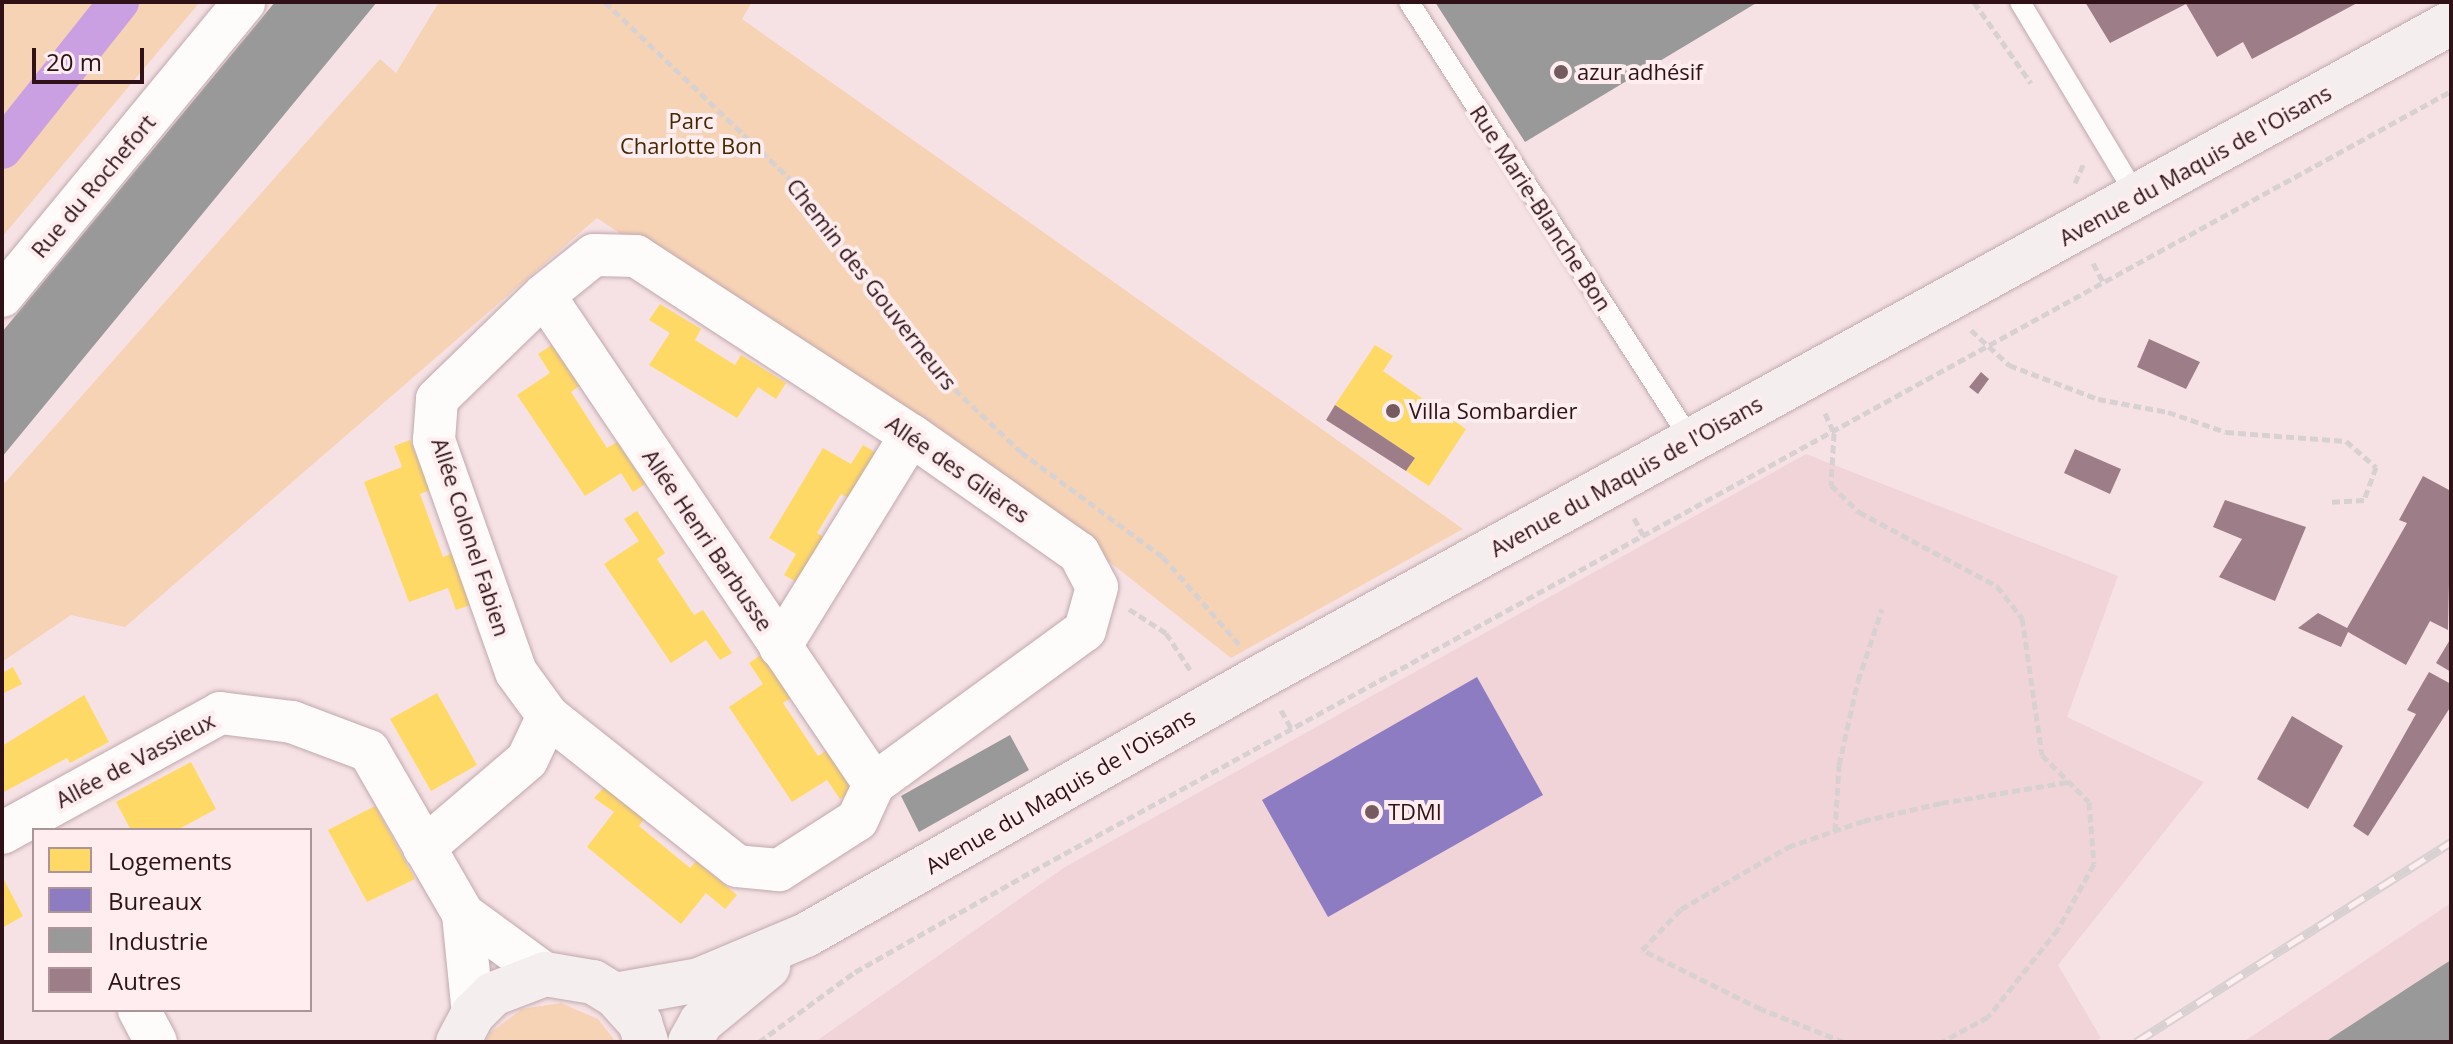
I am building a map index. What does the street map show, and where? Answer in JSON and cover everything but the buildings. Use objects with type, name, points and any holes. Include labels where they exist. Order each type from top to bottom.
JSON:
[{"type":"street","name":"Rue du Rochefort","points":[[2,296],[244,2]]},
{"type":"street","name":"Avenue du Maquis de l'Oisans","points":[[615,995],[699,980],[806,935],[1682,427],[1805,377],[2075,232],[2451,23]]},
{"type":"street","name":"Allée des Glières","points":[[544,295],[594,255],[636,256],[911,435],[1079,553],[1097,587],[1093,601]]},
{"type":"street","name":"Allée Henri Barbusse","points":[[544,295],[874,784]]},
{"type":"street","name":"Allée Colonel Fabien","points":[[544,295],[437,399],[434,440],[516,672],[548,716],[737,866],[779,870],[857,820],[874,784]]},
{"type":"street","points":[[780,647],[911,435]]},
{"type":"street","points":[[874,784],[1085,630],[1093,601]]},
{"type":"street","name":"Allée de Vassieux","points":[[25,826],[220,713],[292,722],[369,751],[463,914],[545,974]]},
{"type":"street","points":[[424,848],[527,760],[548,716]]},
{"type":"street","name":"Allée de Vassieux","points":[[463,914],[465,1028]]},
{"type":"street","name":"Avenue du Maquis de l'Oisans","points":[[690,1042],[701,1022],[806,935]]},
{"type":"street","points":[[465,1028],[505,987],[545,974],[582,979],[615,995],[640,1023],[646,1042]]},
{"type":"street","points":[[140,1012],[156,1042]]},
{"type":"lane","name":"Rue Marie-Blanche Bon","points":[[1409,2],[1682,427]]},
{"type":"lane","points":[[2020,2],[2137,197]]},
{"type":"path","name":"Chemin des Gouverneurs","points":[[605,2],[810,198],[946,381],[1021,452],[1163,557],[1250,656]]},
{"type":"path","points":[[1974,2],[2034,86]]},
{"type":"path","points":[[759,1042],[796,1011],[910,940],[1987,350],[2451,91]]},
{"type":"path","points":[[2075,232],[2063,211],[2085,159]]},
{"type":"path","points":[[1950,299],[1987,350],[2009,365],[2098,399],[2168,412],[2226,432],[2346,441],[2376,467],[2364,500],[2328,502]]},
{"type":"path","points":[[1805,377],[1834,433],[1831,485],[1859,512],[1997,586],[2022,618],[2042,755],[2089,802],[2094,864],[2058,929],[1988,1017],[1941,1042]]},
{"type":"path","points":[[1093,601],[1129,610],[1166,633],[1199,683]]},
{"type":"path","points":[[1835,831],[1839,765],[1858,681],[1882,609]]},
{"type":"path","points":[[1844,1042],[1761,1009],[1642,950],[1681,909],[1788,847],[1941,803],[2069,782]]},
{"type":"shaded area","points":[[1806,454],[2118,576],[2067,717],[2204,782],[2058,965],[2101,1038],[2094,1042],[815,1042],[1065,867]]},
{"type":"shaded area","points":[[2451,903],[2451,1042],[2243,1042]]},
{"type":"green space","points":[[2,2],[200,2],[2,237]]},
{"type":"green space","name":"Parc Charlotte Bon","points":[[439,2],[752,2],[742,19],[1463,529],[1231,658],[1102,556],[597,218],[125,627],[71,615],[2,662],[2,486],[380,59],[396,73]]},
{"type":"green space","points":[[561,1003],[598,1019],[616,1042],[486,1042],[490,1033],[522,1009]]},
{"type":"waterway","points":[[2,149],[119,2]]},
{"type":"railway","points":[[2136,1042],[2451,842]]},
{"type":"place","name":"azur adhésif","points":[[1561,72]]},
{"type":"place","name":"Villa Sombardier","points":[[1393,411]]},
{"type":"place","name":"TDMI","points":[[1372,812]]}]
